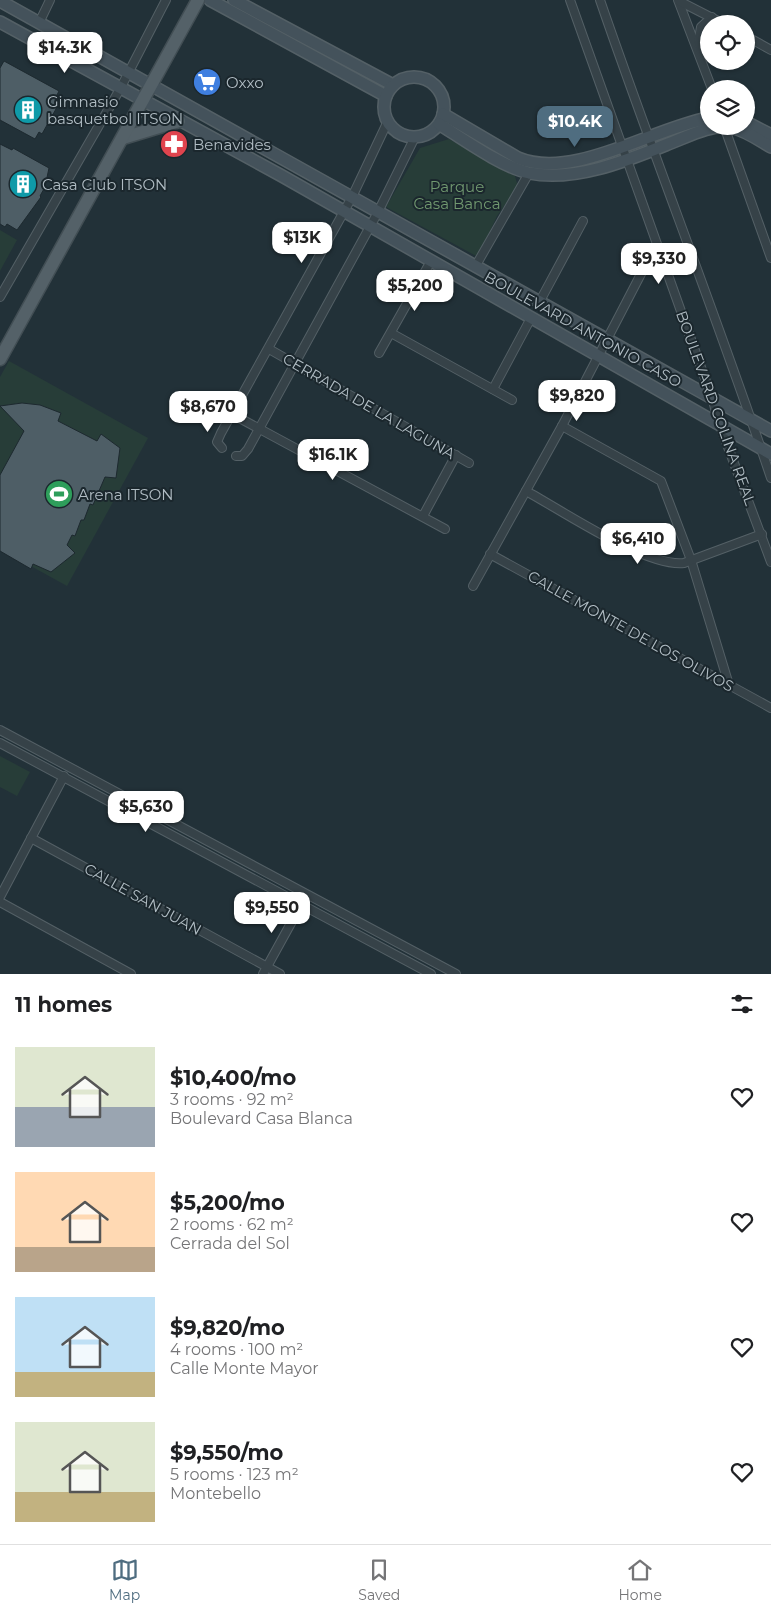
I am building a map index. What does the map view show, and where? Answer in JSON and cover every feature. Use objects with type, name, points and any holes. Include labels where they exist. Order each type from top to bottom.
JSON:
[{"type":"main road","points":[[0,359],[122,138],[144,102],[198,0]]},
{"type":"main road","points":[[122,138],[179,121]]},
{"type":"street","points":[[39,23],[50,0]]},
{"type":"street","points":[[0,297],[120,89],[166,0]]},
{"type":"street","points":[[210,0],[386,96]]},
{"type":"street","points":[[234,0],[393,86]]},
{"type":"street","name":"BOULEVARD COLINA REAL","points":[[570,0],[713,401],[719,423],[771,562]]},
{"type":"street","name":"BOULEVARD COLINA REAL","points":[[600,0],[648,138],[753,421],[766,451],[771,478]]},
{"type":"street","points":[[678,0],[708,15]]},
{"type":"street","points":[[678,0],[709,80]]},
{"type":"street","name":"BOULEVARD ANTONIO CASO","points":[[0,1],[152,84],[475,267],[540,301],[713,401],[771,431]]},
{"type":"street","name":"BOULEVARD ANTONIO CASO","points":[[0,22],[179,121],[222,142],[766,451]]},
{"type":"street","points":[[698,48],[700,34]]},
{"type":"street","points":[[755,41],[771,50]]},
{"type":"street","points":[[413,76],[424,78],[434,83],[441,92],[444,103],[441,119],[428,133],[415,136],[399,132],[388,121],[385,113],[386,96],[393,86],[402,79],[413,76]]},
{"type":"street","points":[[441,119],[528,162],[551,164],[569,163],[700,121]]},
{"type":"street","points":[[441,119],[513,168],[529,173],[565,175],[654,150],[700,131]]},
{"type":"street","points":[[222,448],[218,445],[218,440],[352,197],[388,121]]},
{"type":"street","points":[[755,127],[771,135]]},
{"type":"street","points":[[222,142],[230,128]]},
{"type":"street","points":[[727,135],[771,258]]},
{"type":"street","points":[[749,135],[771,147]]},
{"type":"street","points":[[236,456],[241,457],[244,454],[259,428],[369,225],[378,212],[415,136]]},
{"type":"street","points":[[282,176],[289,162]]},
{"type":"street","points":[[475,267],[529,173]]},
{"type":"street","points":[[540,301],[583,221]]},
{"type":"street","points":[[472,586],[562,426],[656,245]]},
{"type":"street","points":[[379,353],[432,260]]},
{"type":"street","points":[[493,389],[531,318]]},
{"type":"street","points":[[390,333],[512,400]]},
{"type":"street","name":"CERRADA DE LA LAGUNA","points":[[269,349],[469,462]]},
{"type":"street","points":[[232,414],[445,529]]},
{"type":"street","points":[[562,426],[661,481],[691,560],[729,685]]},
{"type":"street","points":[[423,516],[456,455]]},
{"type":"street","points":[[526,491],[642,555],[673,564],[691,560],[762,534]]},
{"type":"street","name":"CALLE MONTE DE LOS OLIVOS","points":[[490,554],[771,708]]},
{"type":"street","points":[[0,730],[456,974]]},
{"type":"street","points":[[0,743],[64,776]]},
{"type":"street","points":[[32,758],[431,974]]},
{"type":"street","points":[[0,897],[68,767]]},
{"type":"street","name":"CALLE SAN JUAN","points":[[31,838],[265,970],[280,974]]},
{"type":"street","points":[[0,902],[131,974]]},
{"type":"street","points":[[265,970],[301,905]]},
{"type":"green space","name":"Parque Casa Banca","points":[[449,139],[515,176],[518,187],[497,216],[478,257],[386,207],[420,148]]},
{"type":"green space","points":[[0,230],[17,240],[0,271]]},
{"type":"green space","name":"Arena ITSON","points":[[9,361],[148,438],[67,586],[0,549],[0,377]]},
{"type":"green space","points":[[0,756],[30,772],[17,796],[0,787]]},
{"type":"building","name":"Gimnasio basquetbol ITSON","points":[[4,61],[59,91],[56,97],[61,100],[42,134],[39,132],[35,139],[0,120],[0,68]]},
{"type":"building","name":"Casa Club ITSON","points":[[0,144],[12,150],[13,148],[49,168],[41,197],[17,230],[7,224],[5,227],[0,224]]},
{"type":"building","name":"Arena ITSON","points":[[22,403],[40,405],[61,413],[58,421],[97,441],[101,434],[120,448],[116,478],[105,477],[93,505],[90,504],[84,520],[81,520],[75,536],[72,535],[67,545],[75,553],[51,572],[33,564],[31,569],[0,551],[0,475],[24,431],[0,406]]},
{"type":"place","name":"Oxxo","points":[[207,82]]},
{"type":"place","name":"Gimnasio basquetbol ITSON","points":[[28,110]]},
{"type":"place","name":"Benavides","points":[[174,144]]},
{"type":"place","name":"Casa Club ITSON","points":[[23,184]]},
{"type":"place","name":"Arena ITSON","points":[[59,494]]}]
